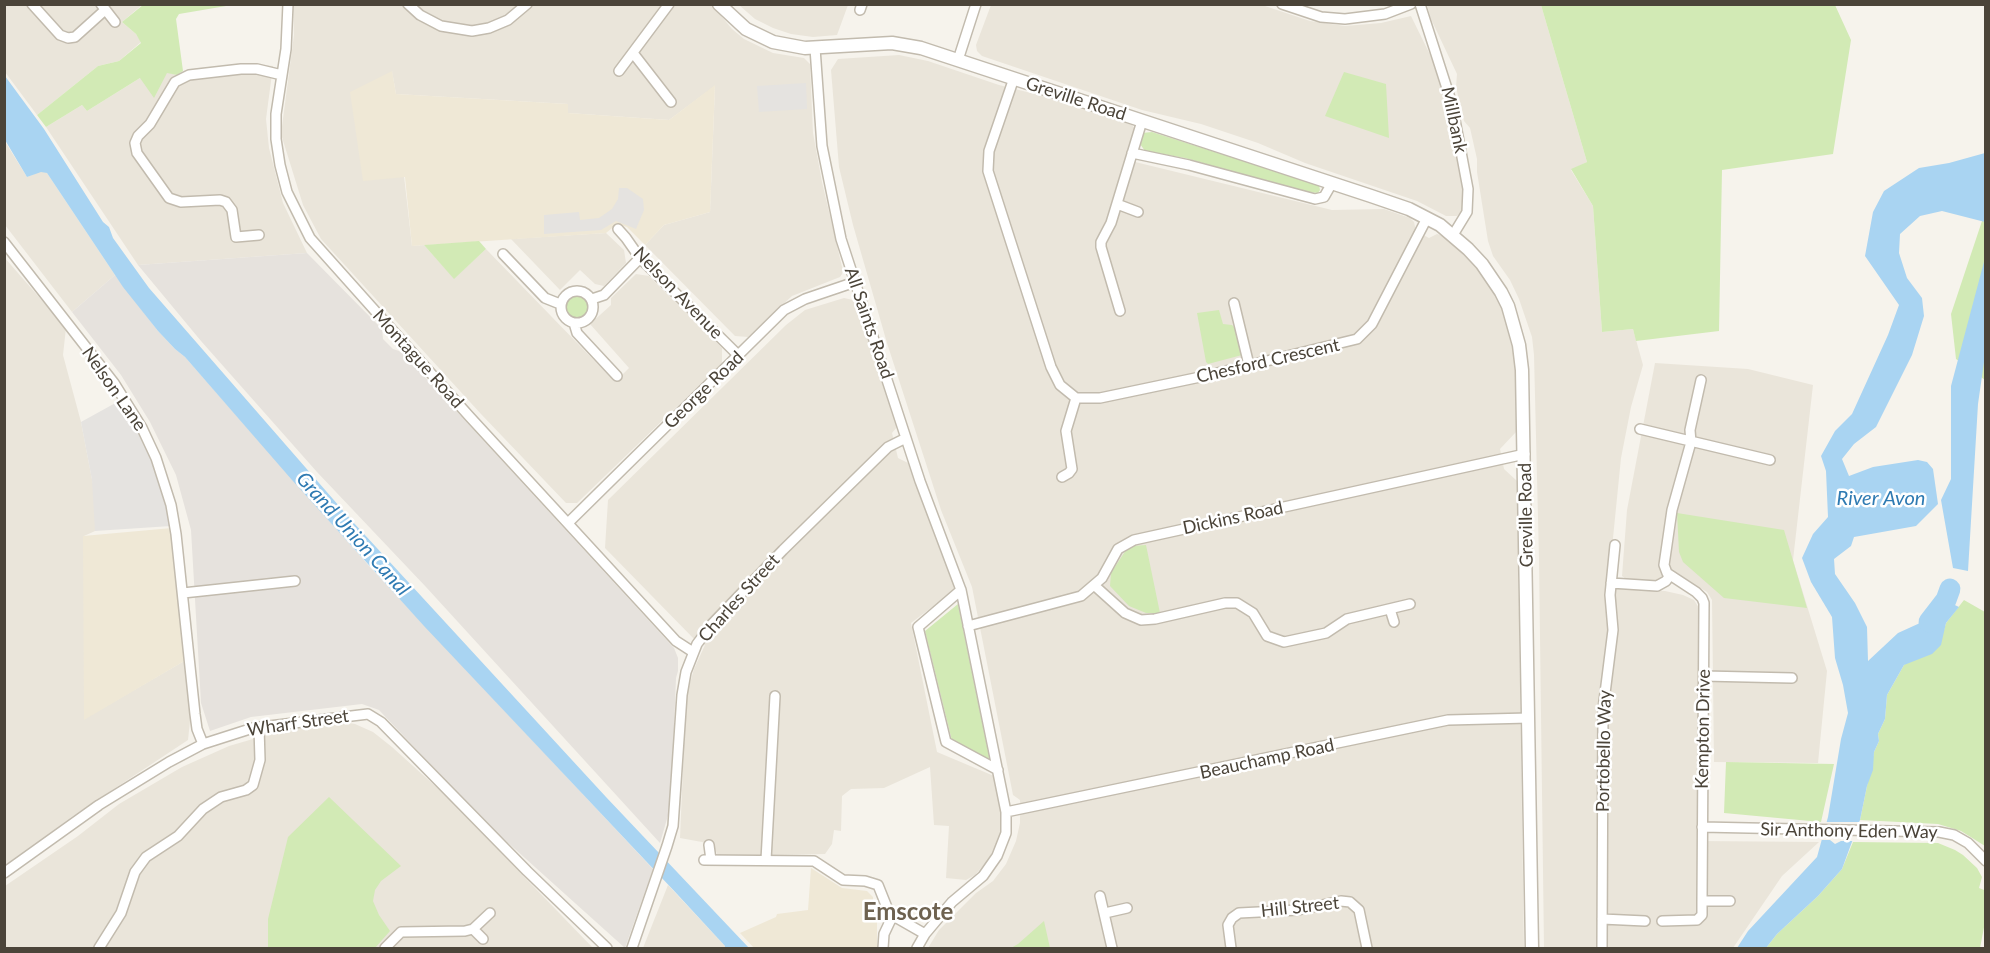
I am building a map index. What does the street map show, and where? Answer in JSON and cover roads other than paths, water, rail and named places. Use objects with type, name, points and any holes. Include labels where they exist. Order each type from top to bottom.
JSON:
[{"type":"street","points":[[33,4],[60,35],[68,38],[75,38],[103,8],[115,22]]},
{"type":"street","name":"Montague Road","points":[[288,4],[288,32],[275,124],[279,165],[287,192],[310,238],[676,641],[693,652]]},
{"type":"street","points":[[408,4],[420,15],[441,26],[472,31],[489,28],[508,20],[527,4]]},
{"type":"street","points":[[619,71],[669,4]]},
{"type":"street","name":"Greville Road","points":[[719,4],[739,24],[758,36],[783,45],[815,48],[892,43],[921,48],[1014,78],[1409,209],[1453,235],[1468,249],[1501,292],[1513,320],[1520,345],[1525,454],[1532,948]]},
{"type":"street","points":[[958,60],[976,4]]},
{"type":"street","points":[[1282,4],[1321,17],[1345,20],[1385,14],[1411,4]]},
{"type":"street","name":"Millbank","points":[[1420,4],[1450,95],[1468,189],[1467,212],[1453,235]]},
{"type":"street","name":"All Saints Road","points":[[815,48],[825,167],[841,239],[932,517],[961,590],[1006,812],[1006,833],[997,856],[983,876],[957,897],[925,934],[917,948]]},
{"type":"street","points":[[633,53],[671,102]]},
{"type":"street","points":[[259,236],[236,237],[232,210],[226,202],[220,200],[181,202],[169,198],[136,153],[135,143],[138,136],[150,124],[175,82],[189,75],[257,69],[282,75]]},
{"type":"street","points":[[1014,78],[989,152],[988,171],[1051,367],[1060,385],[1076,398],[1066,431],[1072,469],[1062,477]]},
{"type":"street","points":[[1120,311],[1101,247],[1102,239],[1111,223],[1142,121]]},
{"type":"street","points":[[1132,153],[1189,165],[1315,199],[1324,197],[1332,183]]},
{"type":"street","points":[[1117,204],[1138,212]]},
{"type":"street","name":"Chesford Crescent","points":[[1076,398],[1100,399],[1342,344],[1362,336],[1376,316],[1427,218]]},
{"type":"street","name":"Nelson Avenue","points":[[618,229],[640,258],[739,356]]},
{"type":"street","name":"Nelson Lane","points":[[4,242],[114,383],[142,428],[164,477],[171,505],[183,593],[197,729],[203,744]]},
{"type":"street","points":[[503,254],[545,298],[560,304]]},
{"type":"street","points":[[592,299],[604,295],[640,258]]},
{"type":"street","name":"George Road","points":[[568,523],[788,308],[805,298],[855,282]]},
{"type":"street","points":[[573,291],[583,291],[592,299],[592,312],[584,321],[574,323],[567,321],[562,315],[560,304],[564,297],[573,291]]},
{"type":"street","points":[[1234,303],[1249,365]]},
{"type":"street","points":[[574,323],[577,333],[617,376]]},
{"type":"street","points":[[1611,583],[1657,586],[1666,581],[1670,575],[1664,565],[1668,533],[1679,478],[1691,442],[1690,430],[1701,380]]},
{"type":"street","points":[[1640,429],[1770,460]]},
{"type":"street","name":"Charles Street","points":[[632,948],[667,846],[673,819],[682,695],[686,672],[693,652],[712,624],[742,591],[881,453],[894,442],[906,438]]},
{"type":"street","name":"Dickins Road","points":[[968,626],[1074,599],[1095,586],[1118,549],[1134,540],[1525,454]]},
{"type":"street","name":"Portobello Way","points":[[1602,948],[1603,709],[1613,630],[1610,604],[1615,545]]},
{"type":"street","name":"Kempton Drive","points":[[1670,575],[1696,592],[1702,598],[1704,607],[1702,901]]},
{"type":"street","points":[[183,593],[296,581]]},
{"type":"street","points":[[1095,586],[1125,613],[1142,620],[1225,603],[1237,603],[1253,613],[1267,636],[1284,642],[1326,633],[1347,619],[1410,604]]},
{"type":"street","points":[[961,590],[918,627],[946,742],[998,770]]},
{"type":"street","points":[[1390,609],[1394,622]]},
{"type":"street","points":[[1704,676],[1792,678]]},
{"type":"street","points":[[766,860],[775,696]]},
{"type":"street","name":"Wharf Street","points":[[4,873],[50,843],[99,805],[161,766],[203,744],[244,729],[363,714],[372,715],[607,948]]},
{"type":"street","name":"Beauchamp Road","points":[[1006,812],[1448,720],[1529,718]]},
{"type":"street","points":[[99,948],[121,913],[135,872],[146,857],[178,836],[203,809],[221,797],[246,790],[253,785],[260,760],[259,727]]},
{"type":"street","name":"Sir Anthony Eden Way","points":[[1702,827],[1939,831],[1954,835],[1968,843],[1986,861]]},
{"type":"street","points":[[709,845],[707,860],[814,861],[843,880],[872,882],[880,889],[884,904],[893,915],[925,934]]},
{"type":"street","points":[[1100,896],[1112,948]]},
{"type":"street","name":"Hill Street","points":[[1231,948],[1228,925],[1239,913],[1298,910],[1341,901],[1350,902],[1359,910],[1366,948]]},
{"type":"street","points":[[1662,921],[1697,920],[1702,915],[1702,901],[1730,901]]},
{"type":"street","points":[[1105,913],[1127,908]]},
{"type":"street","points":[[385,948],[404,931],[455,932],[473,929],[490,913]]},
{"type":"street","points":[[883,948],[884,934],[893,915]]},
{"type":"street","points":[[1602,920],[1645,921]]},
{"type":"street","points":[[473,929],[483,939]]},
{"type":"water","name":"Grand Union Canal","points":[[5,76],[44,129],[103,222],[109,227],[113,238],[149,288],[353,522],[606,797],[749,948],[725,948],[677,894],[424,626],[185,357],[158,331],[123,287],[47,173],[41,172],[27,177],[5,140]]},
{"type":"water","name":"River Avon","points":[[1985,153],[1985,222],[1942,211],[1920,216],[1900,234],[1899,253],[1907,278],[1922,298],[1924,316],[1912,355],[1876,427],[1854,444],[1842,459],[1849,476],[1873,467],[1918,460],[1927,462],[1933,469],[1938,504],[1916,526],[1854,537],[1851,546],[1834,559],[1835,574],[1855,603],[1867,627],[1868,661],[1898,633],[1920,623],[1940,598],[1959,607],[1946,623],[1941,645],[1932,654],[1904,665],[1887,695],[1885,719],[1878,734],[1879,741],[1874,752],[1873,770],[1860,820],[1842,869],[1766,948],[1737,948],[1748,931],[1817,857],[1828,817],[1841,739],[1848,713],[1835,658],[1832,617],[1811,582],[1802,558],[1813,534],[1828,517],[1826,471],[1821,456],[1835,431],[1852,414],[1899,305],[1865,256],[1873,212],[1884,191],[1919,168]]},
{"type":"water","points":[[1985,258],[1985,355],[1978,404],[1968,571],[1953,568],[1941,500],[1951,479],[1951,386]]},
{"type":"waterway","name":"River Avon","points":[[1929,622],[1946,600],[1950,589]]},
{"type":"district","name":"Emscote","points":[[908,912]]}]
